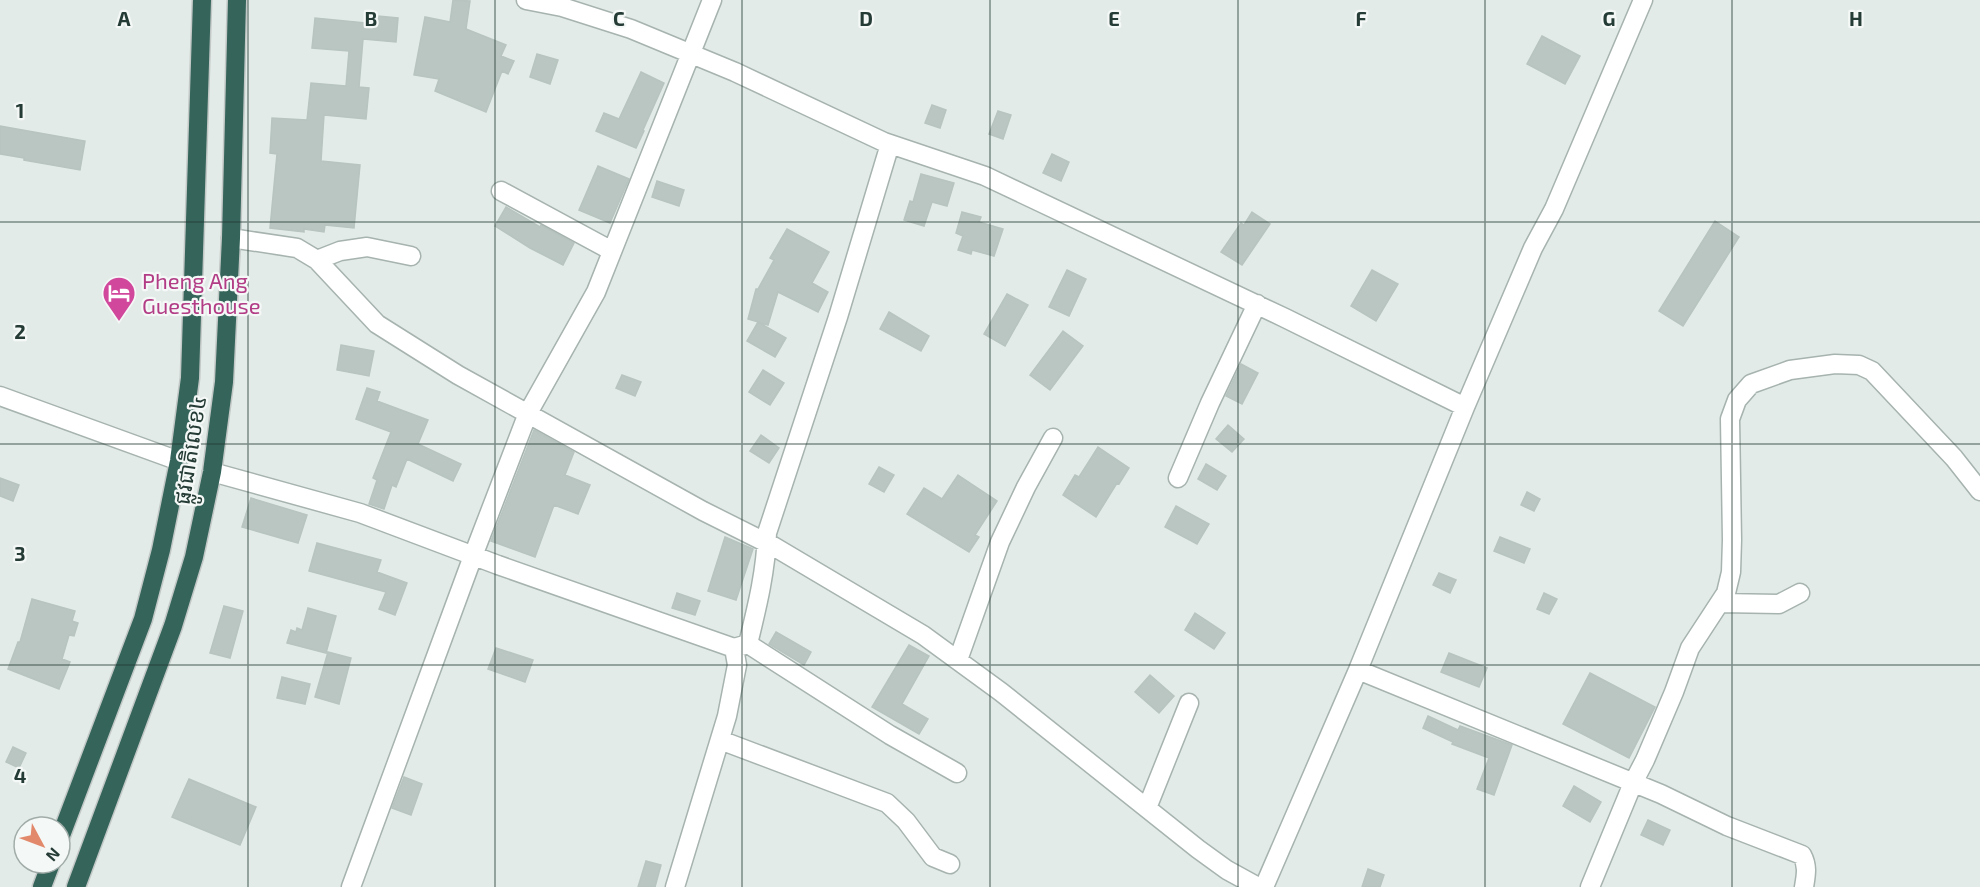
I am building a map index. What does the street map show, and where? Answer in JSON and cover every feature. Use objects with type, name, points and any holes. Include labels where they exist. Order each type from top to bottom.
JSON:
[{"type":"highway","name":"ផ្លូវជាតិលេខ៤","points":[[69,815],[143,619],[161,550],[179,461],[190,378],[202,0]]},
{"type":"highway","name":"ផ្លូវជាតិលេខ៤","points":[[76,887],[173,627],[194,557],[212,472],[224,382],[231,238],[237,0]]},
{"type":"street","points":[[526,0],[562,7],[631,29],[890,144],[985,176],[1257,304],[1465,407]]},
{"type":"street","points":[[351,887],[528,413],[596,292],[712,0]]},
{"type":"street","points":[[1264,887],[1358,670],[1465,407],[1533,248],[1554,209],[1643,0]]},
{"type":"street","points":[[675,887],[720,740],[733,693],[741,646],[762,582],[767,533],[838,317],[890,144]]},
{"type":"street","points":[[501,191],[612,251]]},
{"type":"street","points":[[231,238],[297,248],[317,260],[377,324],[458,375],[703,511],[767,543],[923,635],[1198,849],[1227,870],[1258,887]]},
{"type":"street","points":[[317,260],[340,250],[367,248],[411,256]]},
{"type":"street","points":[[1178,478],[1210,403],[1257,304]]},
{"type":"street","points":[[1590,887],[1674,692],[1690,648],[1726,593],[1731,572],[1730,419],[1737,400],[1751,384],[1790,370],[1835,364],[1859,364],[1872,371],[1954,458],[1980,491]]},
{"type":"street","points":[[0,396],[179,461]]},
{"type":"street","points":[[958,660],[1000,542],[1026,487],[1053,438]]},
{"type":"street","points":[[212,472],[360,513],[473,556],[741,646],[957,773]]},
{"type":"street","points":[[1721,603],[1779,604],[1800,593]]},
{"type":"street","points":[[1358,670],[1802,855],[1806,861],[1807,872],[1804,887]]},
{"type":"street","points":[[1147,808],[1189,703]]},
{"type":"street","points":[[720,740],[887,803],[906,821],[933,857],[950,864]]},
{"type":"building","points":[[453,0],[470,1],[466,29],[506,45],[501,56],[514,61],[508,74],[502,71],[486,112],[435,91],[439,79],[414,75],[425,17],[450,22]]},
{"type":"building","points":[[367,15],[398,18],[396,42],[363,39],[359,87],[369,88],[366,119],[324,115],[321,161],[360,165],[354,228],[325,225],[324,232],[304,229],[304,232],[270,228],[277,154],[270,153],[272,118],[307,120],[311,83],[346,86],[349,51],[312,48],[315,18],[366,23]]},
{"type":"building","points":[[1542,36],[1580,56],[1565,84],[1527,64]]},
{"type":"building","points":[[537,54],[558,60],[550,84],[530,77]]},
{"type":"building","points":[[641,72],[664,83],[636,148],[596,131],[604,113],[619,119]]},
{"type":"building","points":[[932,105],[946,110],[940,128],[925,123]]},
{"type":"building","points":[[998,111],[1011,115],[1003,139],[989,134]]},
{"type":"building","points":[[0,126],[85,141],[80,170],[0,154]]},
{"type":"building","points":[[1052,154],[1069,162],[1061,181],[1043,173]]},
{"type":"building","points":[[598,166],[629,179],[610,223],[579,210]]},
{"type":"building","points":[[921,174],[954,183],[947,206],[932,202],[924,226],[904,220],[910,201],[913,202]]},
{"type":"building","points":[[657,181],[684,190],[679,206],[652,197]]},
{"type":"building","points":[[506,207],[574,243],[563,265],[495,226]]},
{"type":"building","points":[[962,212],[981,217],[979,222],[1003,229],[994,256],[972,250],[971,254],[958,250],[963,236],[956,233]]},
{"type":"building","points":[[1252,212],[1270,224],[1242,265],[1221,252],[1241,223],[1244,225]]},
{"type":"building","points":[[1715,221],[1739,237],[1683,326],[1659,311]]},
{"type":"building","points":[[787,229],[829,252],[812,283],[828,292],[818,312],[778,292],[768,325],[748,319],[756,289],[774,260],[770,258]]},
{"type":"building","points":[[1067,270],[1086,279],[1069,316],[1049,307]]},
{"type":"building","points":[[1372,270],[1398,284],[1376,321],[1351,306]]},
{"type":"building","points":[[1007,294],[1028,305],[1005,346],[984,334]]},
{"type":"building","points":[[889,312],[929,336],[921,351],[880,329]]},
{"type":"building","points":[[758,322],[786,338],[775,357],[747,341]]},
{"type":"building","points":[[1063,331],[1083,346],[1050,390],[1030,375]]},
{"type":"building","points":[[341,345],[374,351],[369,376],[337,370]]},
{"type":"building","points":[[1241,364],[1258,373],[1242,404],[1226,396]]},
{"type":"building","points":[[763,370],[784,383],[770,405],[749,392]]},
{"type":"building","points":[[622,375],[641,382],[635,396],[616,388]]},
{"type":"building","points":[[367,388],[380,392],[377,401],[428,420],[418,444],[461,464],[453,481],[407,459],[396,487],[392,485],[384,509],[369,504],[377,480],[373,478],[391,432],[356,419]]},
{"type":"building","points":[[1228,425],[1244,439],[1232,452],[1216,439]]},
{"type":"building","points":[[534,430],[574,452],[565,475],[590,485],[578,514],[554,505],[535,557],[491,541]]},
{"type":"building","points":[[761,435],[779,448],[769,463],[750,451]]},
{"type":"building","points":[[1098,447],[1129,468],[1096,517],[1063,495],[1075,475],[1079,477]]},
{"type":"building","points":[[1206,464],[1226,476],[1217,490],[1198,479]]},
{"type":"building","points":[[879,467],[894,475],[884,492],[869,484]]},
{"type":"building","points":[[958,475],[997,501],[975,535],[979,537],[969,552],[907,514],[924,488],[942,499]]},
{"type":"building","points":[[0,478],[19,485],[13,501],[0,496]]},
{"type":"building","points":[[1527,492],[1540,499],[1534,511],[1521,505]]},
{"type":"building","points":[[251,498],[307,515],[298,543],[242,527]]},
{"type":"building","points":[[1176,506],[1209,524],[1197,544],[1165,527]]},
{"type":"building","points":[[725,537],[753,549],[736,600],[708,591]]},
{"type":"building","points":[[1500,537],[1530,549],[1524,563],[1494,551]]},
{"type":"building","points":[[317,543],[381,560],[377,572],[407,583],[395,615],[379,609],[386,592],[309,571]]},
{"type":"building","points":[[1439,573],[1456,580],[1450,593],[1433,585]]},
{"type":"building","points":[[677,593],[700,601],[695,615],[672,608]]},
{"type":"building","points":[[1544,593],[1557,599],[1549,614],[1537,609]]},
{"type":"building","points":[[32,599],[75,611],[72,621],[78,623],[74,636],[69,635],[62,659],[70,662],[59,689],[8,669],[18,642],[20,642]]},
{"type":"building","points":[[224,606],[243,611],[230,658],[210,653]]},
{"type":"building","points":[[308,608],[336,616],[326,653],[287,643],[291,630],[296,632],[297,628],[302,630]]},
{"type":"building","points":[[1195,613],[1225,633],[1214,649],[1185,630]]},
{"type":"building","points":[[776,632],[811,652],[804,665],[769,644]]},
{"type":"building","points":[[909,645],[929,656],[902,704],[928,719],[919,734],[872,707]]},
{"type":"building","points":[[496,648],[533,660],[525,682],[488,669]]},
{"type":"building","points":[[328,652],[351,658],[339,704],[315,697]]},
{"type":"building","points":[[1449,653],[1487,668],[1479,687],[1441,672]]},
{"type":"building","points":[[1590,673],[1655,707],[1629,758],[1563,724]]},
{"type":"building","points":[[1150,675],[1174,696],[1159,713],[1135,692]]},
{"type":"building","points":[[282,677],[310,684],[305,704],[277,698]]},
{"type":"building","points":[[1428,716],[1458,730],[1460,726],[1512,745],[1494,795],[1477,789],[1489,758],[1452,744],[1453,742],[1423,728]]},
{"type":"building","points":[[13,747],[26,753],[19,768],[6,762]]},
{"type":"building","points":[[404,777],[422,784],[411,815],[392,808]]},
{"type":"building","points":[[189,779],[256,807],[240,845],[172,817]]},
{"type":"building","points":[[1574,786],[1601,802],[1590,822],[1563,806]]},
{"type":"building","points":[[1648,820],[1670,830],[1663,845],[1641,835]]},
{"type":"building","points":[[646,861],[661,865],[655,887],[638,887]]},
{"type":"building","points":[[1368,869],[1384,875],[1380,887],[1362,887]]},
{"type":"place","name":"Pheng Ang Guesthouse","points":[[119,322]]}]
